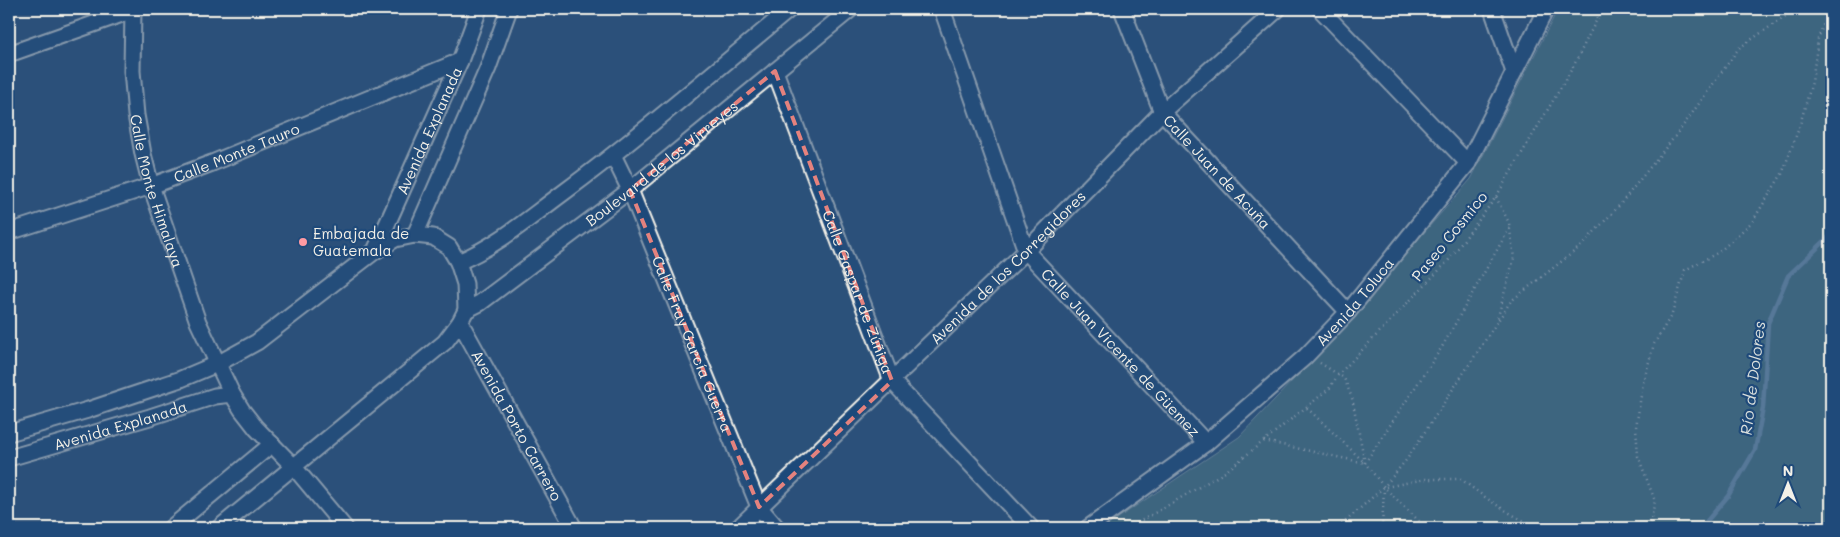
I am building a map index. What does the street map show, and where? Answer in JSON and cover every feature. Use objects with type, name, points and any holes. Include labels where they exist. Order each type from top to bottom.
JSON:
[{"type":"street","points":[[9,54],[134,9]]},
{"type":"street","name":"Calle Monte Himalaya","points":[[134,9],[132,71],[136,115],[143,154],[196,316],[232,394],[256,428],[294,467],[345,528]]},
{"type":"street","name":"Avenida Explanada","points":[[375,251],[460,61],[479,9]]},
{"type":"street","name":"Avenida Explanada","points":[[9,433],[88,410],[181,379],[219,363],[257,342],[375,251],[395,239],[414,236],[488,68],[510,9]]},
{"type":"street","points":[[458,262],[474,256],[504,236],[613,155],[790,9]]},
{"type":"street","name":"Boulevard de los Virreyes","points":[[463,316],[630,190],[851,9]]},
{"type":"street","name":"Calle Juan Vicente de Güemez","points":[[942,9],[1026,251],[1206,443]]},
{"type":"street","name":"Calle Juan de Acuña","points":[[1122,9],[1162,112],[1348,312]]},
{"type":"street","name":"Avenida de los Corregidores","points":[[738,528],[1026,251],[1162,112],[1278,9]]},
{"type":"street","points":[[1320,9],[1468,163]]},
{"type":"street","points":[[1492,9],[1514,72]]},
{"type":"street","name":"Avenida Toluca","points":[[1088,528],[1206,443],[1305,357],[1348,312],[1468,163],[1546,9]]},
{"type":"street","name":"Calle Monte Tauro","points":[[9,232],[152,186],[221,160],[460,61]]},
{"type":"street","name":"Calle Gaspar de Zúñiga","points":[[775,71],[892,381],[1031,528]]},
{"type":"street","name":"Calle Fray García Guerra","points":[[613,155],[630,190],[759,507],[777,528]]},
{"type":"street","points":[[219,528],[445,342],[463,316],[464,284],[458,262],[449,246],[433,237],[414,236]]},
{"type":"street","name":"Avenida Porto Carrero","points":[[463,316],[574,528]]},
{"type":"street","name":"Avenida Explanada","points":[[9,458],[215,396],[232,394]]},
{"type":"street","points":[[171,528],[272,444]]},
{"type":"path","name":"Paseo Cosmico","points":[[1129,528],[1225,472],[1329,389],[1338,375],[1448,261],[1496,197],[1573,67],[1602,9]]},
{"type":"path","points":[[1338,528],[1384,487],[1407,459],[1511,301],[1580,247],[1618,207],[1680,130],[1739,48],[1796,9]]},
{"type":"path","points":[[1649,528],[1655,501],[1638,456],[1636,427],[1643,383],[1654,344],[1672,314],[1685,270],[1719,252],[1752,222],[1782,174],[1799,128],[1812,82],[1818,38],[1828,9]]},
{"type":"path","points":[[1496,197],[1510,227],[1514,258],[1496,324]]},
{"type":"path","points":[[1365,464],[1442,347],[1510,227]]},
{"type":"path","points":[[1305,357],[1313,359],[1344,378],[1352,398],[1365,464]]},
{"type":"path","points":[[1306,407],[1365,464],[1384,487],[1426,528]]},
{"type":"path","points":[[1264,441],[1365,464]]},
{"type":"path","points":[[1384,487],[1425,480],[1461,479],[1489,501],[1513,516],[1538,528]]},
{"type":"path","points":[[1382,528],[1384,487]]},
{"type":"highlighted area","points":[[775,71],[892,381],[759,507],[630,190]]},
{"type":"green space","points":[[1558,9],[1831,9],[1831,528],[1103,528],[1239,437],[1313,359],[1471,179]]},
{"type":"waterway","name":"Río de Dolores","points":[[1701,528],[1728,496],[1755,450],[1763,408],[1768,323],[1788,276],[1831,235]]},
{"type":"place","name":"Embajada de Guatemala","points":[[303,242]]}]
